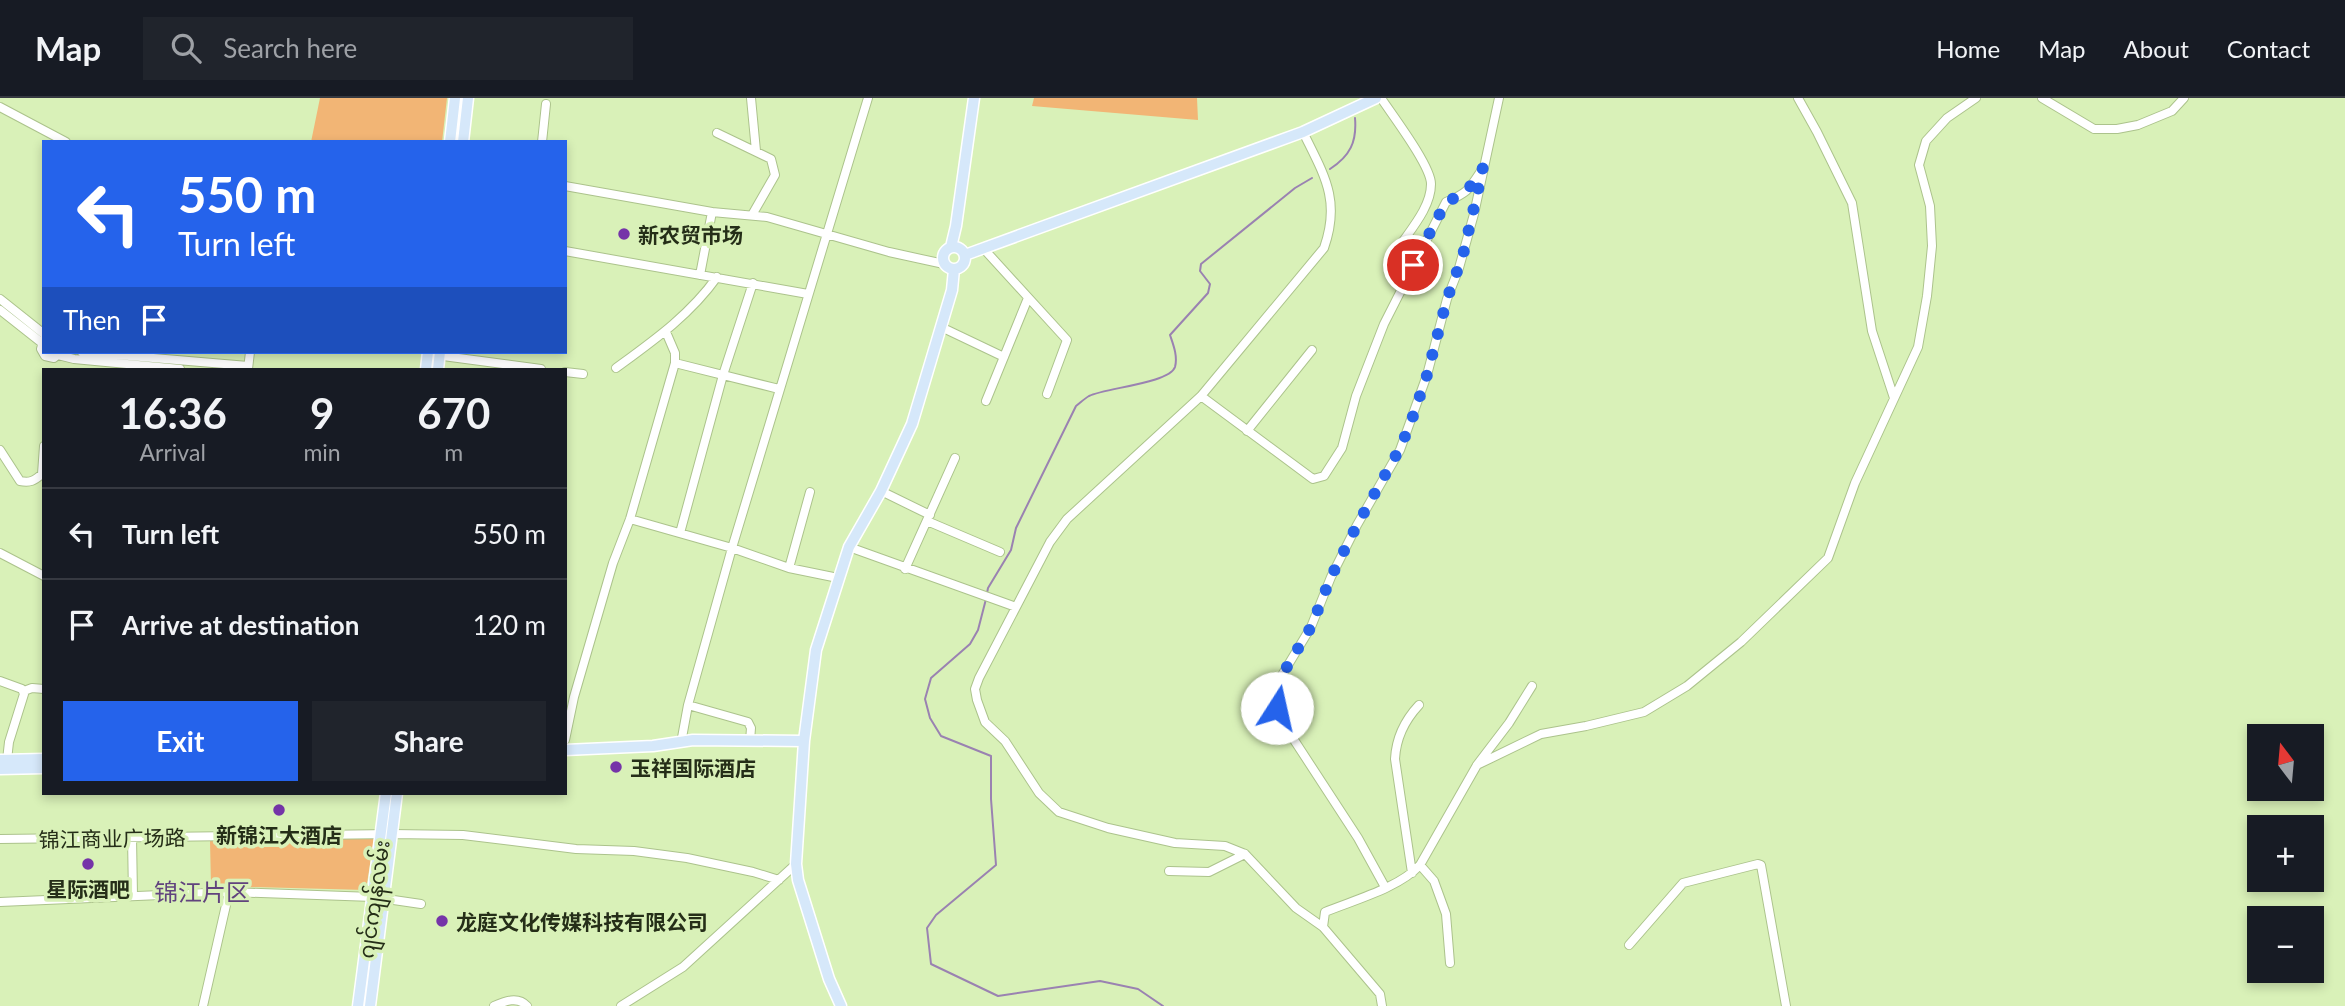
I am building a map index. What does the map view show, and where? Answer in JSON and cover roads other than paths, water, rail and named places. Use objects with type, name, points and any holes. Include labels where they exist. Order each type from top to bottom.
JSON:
[{"type":"main road","points":[[450,140],[455,98]]},
{"type":"main road","points":[[463,140],[468,98]]},
{"type":"main road","points":[[841,1006],[829,979],[798,880],[796,864],[804,741],[816,650],[849,547],[881,491],[912,424],[952,290],[944,252],[951,247],[956,226],[974,98]]},
{"type":"main road","points":[[965,255],[1303,132],[1376,98]]},
{"type":"main road","points":[[452,126],[465,127]]},
{"type":"main road","points":[[949,267],[964,263],[965,255],[960,248],[951,247]]},
{"type":"main road","points":[[567,750],[685,740]]},
{"type":"main road","points":[[567,742],[804,741]]},
{"type":"main road","points":[[2,763],[42,759]]},
{"type":"main road","points":[[2,763],[42,768]]},
{"type":"main road","name":"ဂျင်ကျန်လမ်း","points":[[386,795],[387,834]]},
{"type":"main road","name":"ဂျင်ကျန်လမ်း","points":[[370,1006],[372,946],[378,898],[387,834],[397,795]]},
{"type":"main road","name":"ဂျင်ကျန်လမ်း","points":[[358,1006],[372,946]]},
{"type":"street","points":[[751,98],[756,152]]},
{"type":"street","points":[[685,740],[688,705],[732,548],[825,233],[868,98]]},
{"type":"street","points":[[1381,98],[1417,152],[1431,181],[1430,192],[1422,212],[1399,247]]},
{"type":"street","points":[[1385,887],[1358,838],[1283,723],[1277,708],[1277,691],[1282,675],[1311,627],[1331,577],[1357,525],[1410,425],[1427,375],[1447,299],[1463,255],[1499,98]]},
{"type":"street","points":[[1798,98],[1852,203],[1872,331],[1894,398]]},
{"type":"street","points":[[1477,765],[1541,734],[1644,712],[1688,686],[1741,642],[1828,558],[1855,483],[1918,347],[1927,296],[1931,246],[1930,206],[1919,165],[1926,141],[1947,118],[1976,98]]},
{"type":"street","points":[[2042,98],[2094,129],[2118,129],[2138,125],[2172,111],[2184,98]]},
{"type":"street","points":[[542,140],[546,104]]},
{"type":"street","points":[[0,107],[62,140]]},
{"type":"street","points":[[717,132],[769,157],[775,172],[771,184],[752,215]]},
{"type":"street","points":[[1303,132],[1327,180],[1331,198],[1330,230],[1324,248],[1201,396],[1068,519],[1050,542],[975,689],[985,722],[1005,741],[1048,803],[1069,817],[1108,828],[1175,843],[1225,846],[1245,854],[1296,908],[1322,926],[1369,979],[1380,994],[1382,1006]]},
{"type":"street","points":[[1201,396],[1313,479],[1324,476],[1342,448],[1356,396],[1401,288],[1446,202],[1460,198],[1483,168]]},
{"type":"street","points":[[567,186],[712,212],[767,217],[949,267]]},
{"type":"street","points":[[700,275],[712,212]]},
{"type":"street","points":[[983,248],[1067,340],[1047,394]]},
{"type":"street","points":[[567,251],[808,293]]},
{"type":"street","points":[[616,368],[666,332],[705,294],[717,277]]},
{"type":"street","points":[[680,533],[723,375],[753,283]]},
{"type":"street","points":[[986,401],[1028,298]]},
{"type":"street","points":[[0,299],[42,338]]},
{"type":"street","points":[[0,310],[42,338]]},
{"type":"street","points":[[941,327],[1004,357]]},
{"type":"street","points":[[567,732],[574,697],[613,563],[630,519],[675,363],[675,353],[666,332]]},
{"type":"street","points":[[1247,431],[1312,350]]},
{"type":"street","points":[[103,354],[248,368]]},
{"type":"street","points":[[441,354],[534,368]]},
{"type":"street","points":[[55,355],[169,368]]},
{"type":"street","points":[[675,363],[779,390]]},
{"type":"street","points":[[567,372],[583,374]]},
{"type":"street","points":[[0,450],[20,481],[28,483],[42,474]]},
{"type":"street","points":[[905,569],[955,458]]},
{"type":"street","points":[[881,491],[928,518],[1000,552]]},
{"type":"street","points":[[789,568],[810,492]]},
{"type":"street","points":[[630,519],[732,548],[789,568],[838,578]]},
{"type":"street","points":[[849,547],[1016,607]]},
{"type":"street","points":[[0,553],[42,575]]},
{"type":"street","points":[[0,681],[24,691],[42,689]]},
{"type":"street","points":[[1322,926],[1325,912],[1385,887],[1412,873],[1420,865],[1477,765],[1509,723],[1532,686]]},
{"type":"street","points":[[2,763],[24,691]]},
{"type":"street","points":[[688,705],[748,722],[751,728],[750,741]]},
{"type":"street","points":[[1412,873],[1395,759],[1403,728],[1419,705]]},
{"type":"street","name":"锦江商业广场路","points":[[0,839],[463,835],[576,849],[634,851],[687,858],[779,880]]},
{"type":"street","points":[[132,837],[133,896]]},
{"type":"street","points":[[1169,871],[1209,872],[1245,854]]},
{"type":"street","points":[[621,1006],[683,967],[796,864]]},
{"type":"street","points":[[1629,945],[1683,883],[1758,864],[1761,866],[1786,1006]]},
{"type":"street","points":[[1420,865],[1434,881],[1446,914],[1450,963]]},
{"type":"street","points":[[203,1006],[229,892]]},
{"type":"street","points":[[0,902],[229,892],[378,898],[421,904]]},
{"type":"street","points":[[494,1006],[513,999],[527,1006]]},
{"type":"waterway","points":[[1330,169],[1343,159],[1351,148],[1355,134],[1355,118]]},
{"type":"waterway","points":[[987,593],[1011,550],[1016,528],[1076,406],[1097,393],[1150,381],[1171,373],[1176,359],[1170,335],[1208,293],[1210,284],[1200,271],[1201,264],[1295,188],[1312,178]]},
{"type":"waterway","points":[[986,599],[978,630],[970,644],[931,678],[925,699],[930,718],[941,736],[991,756],[996,865],[936,915],[927,928],[931,964],[998,996],[1100,981],[1138,989],[1163,1006]]},
{"type":"place","name":"新农贸市场","points":[[624,234]]},
{"type":"place","name":"玉祥国际酒店","points":[[616,767]]},
{"type":"place","name":"新锦江大酒店","points":[[279,810]]},
{"type":"place","name":"星际酒吧","points":[[88,864]]},
{"type":"place","name":"龙庭文化传媒科技有限公司","points":[[442,921]]},
{"type":"district","name":"锦江片区","points":[[202,891]]}]
